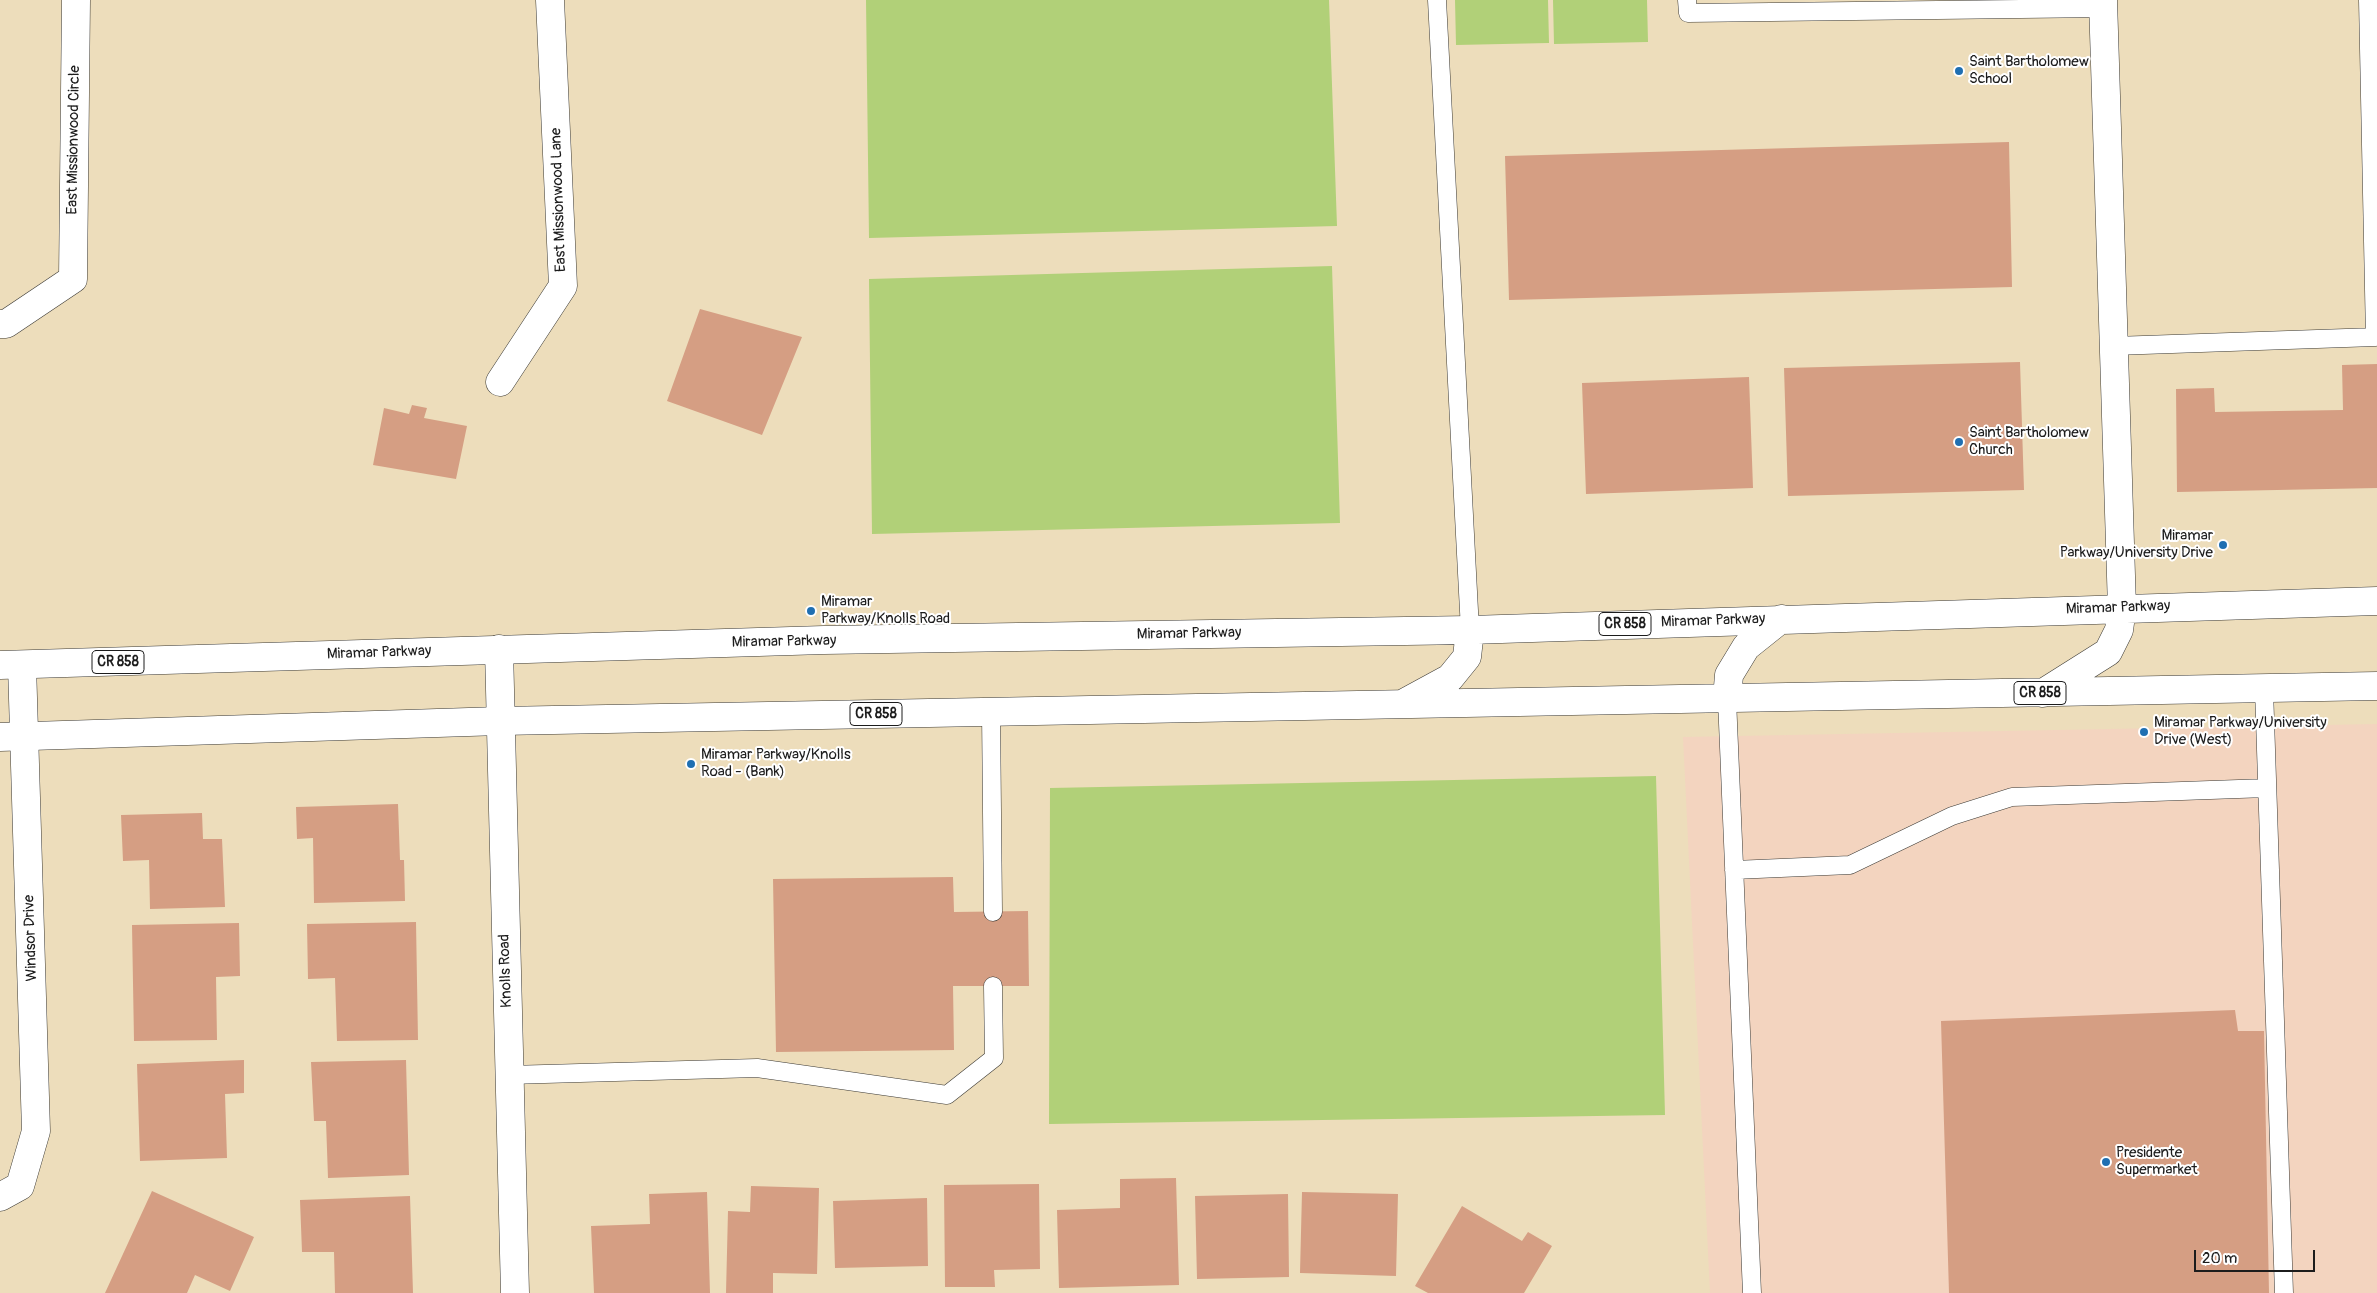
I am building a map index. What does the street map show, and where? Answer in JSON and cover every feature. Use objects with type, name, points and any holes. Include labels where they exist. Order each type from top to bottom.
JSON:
[{"type":"main road","name":"East Missionwood Circle","points":[[0,324],[6,324],[72,279],[76,0]]},
{"type":"main road","name":"East Missionwood Lane","points":[[500,382],[563,286],[550,0]]},
{"type":"main road","points":[[2043,693],[2108,652],[2119,630],[2122,608],[2104,4]]},
{"type":"main road","name":"Miramar Parkway","points":[[11,665],[834,640],[1470,630],[2377,601]]},
{"type":"main road","points":[[1727,699],[1729,674],[1746,647],[1781,619]]},
{"type":"main road","points":[[1401,705],[1450,678],[1467,656],[1470,630]]},
{"type":"main road","name":"Knolls Road","points":[[499,649],[515,1293]]},
{"type":"main road","name":"Windsor Drive","points":[[0,1197],[20,1186],[36,1131],[12,737],[11,665]]},
{"type":"main road","name":"CR 858","points":[[12,737],[500,721],[2377,686]]},
{"type":"lane","points":[[1437,0],[1470,630]]},
{"type":"lane","points":[[1687,0],[1688,13],[2104,4]]},
{"type":"lane","points":[[2114,346],[2375,338],[2368,0]]},
{"type":"lane","points":[[2264,689],[2284,1293]]},
{"type":"lane","points":[[1727,699],[1752,1293]]},
{"type":"lane","points":[[991,712],[992,912]]},
{"type":"lane","points":[[1734,870],[1850,865],[1952,816],[2012,797],[2268,788]]},
{"type":"lane","points":[[509,1074],[757,1068],[947,1095],[994,1058],[993,986]]},
{"type":"shaded area","points":[[2377,724],[2377,1293],[1710,1293],[1683,737]]},
{"type":"green space","points":[[866,0],[1329,0],[1337,226],[869,238]]},
{"type":"green space","points":[[1455,0],[1548,0],[1549,43],[1456,45]]},
{"type":"green space","points":[[1553,0],[1647,0],[1648,42],[1554,44]]},
{"type":"green space","points":[[1332,266],[1340,523],[872,534],[869,279]]},
{"type":"green space","points":[[1656,776],[1665,1115],[1049,1124],[1050,788]]},
{"type":"building","points":[[2009,142],[2012,287],[1509,300],[1505,156]]},
{"type":"building","points":[[700,309],[802,337],[762,435],[667,401]]},
{"type":"building","points":[[2020,362],[2024,490],[1788,496],[1784,368]]},
{"type":"building","points":[[2377,364],[2377,488],[2177,492],[2176,389],[2214,388],[2215,412],[2343,410],[2342,365]]},
{"type":"building","points":[[1749,377],[1753,488],[1586,494],[1582,383]]},
{"type":"building","points":[[412,405],[427,408],[424,418],[467,426],[456,479],[373,465],[384,408],[409,414]]},
{"type":"building","points":[[398,804],[400,860],[404,860],[405,901],[314,903],[313,838],[297,839],[296,807]]},
{"type":"building","points":[[202,813],[203,839],[222,839],[225,907],[150,909],[149,860],[123,861],[121,815]]},
{"type":"building","points":[[953,877],[954,912],[1028,911],[1029,986],[953,986],[954,1050],[776,1052],[773,879]]},
{"type":"building","points":[[416,922],[418,1040],[337,1041],[335,978],[308,979],[307,924]]},
{"type":"building","points":[[239,923],[240,976],[216,977],[217,1040],[134,1041],[132,925]]},
{"type":"building","name":"Presidente Supermarket","points":[[2235,1010],[2238,1031],[2264,1031],[2269,1293],[1949,1293],[1941,1021]]},
{"type":"building","points":[[244,1060],[244,1093],[225,1094],[227,1158],[140,1161],[137,1064]]},
{"type":"building","points":[[406,1060],[409,1175],[328,1178],[326,1121],[314,1121],[311,1062]]},
{"type":"building","points":[[1176,1178],[1179,1285],[1059,1288],[1057,1210],[1120,1208],[1120,1179]]},
{"type":"building","points":[[1039,1184],[1040,1269],[994,1270],[995,1287],[945,1287],[944,1185]]},
{"type":"building","points":[[751,1186],[819,1188],[817,1274],[773,1273],[773,1293],[726,1293],[728,1211],[750,1212]]},
{"type":"building","points":[[152,1191],[254,1237],[230,1291],[195,1275],[187,1293],[105,1293]]},
{"type":"building","points":[[707,1192],[710,1293],[594,1293],[591,1226],[650,1224],[649,1194]]},
{"type":"building","points":[[1302,1192],[1398,1194],[1396,1276],[1300,1273]]},
{"type":"building","points":[[1288,1194],[1289,1277],[1197,1279],[1195,1196]]},
{"type":"building","points":[[410,1196],[413,1293],[335,1293],[334,1252],[302,1252],[300,1200]]},
{"type":"building","points":[[927,1198],[928,1266],[835,1268],[833,1201]]},
{"type":"building","points":[[1462,1206],[1522,1241],[1528,1232],[1552,1246],[1524,1293],[1428,1293],[1415,1286]]},
{"type":"place","name":"Saint Bartholomew School","points":[[1959,71]]},
{"type":"place","name":"Saint Bartholomew Church","points":[[1959,442]]},
{"type":"place","name":"Miramar Parkway/University Drive","points":[[2223,545]]},
{"type":"place","name":"Miramar Parkway/Knolls Road","points":[[811,611]]},
{"type":"place","name":"Miramar Parkway/University Drive (West)","points":[[2144,732]]},
{"type":"place","name":"Miramar Parkway/Knolls Road - (Bank)","points":[[691,764]]},
{"type":"place","name":"Presidente Supermarket","points":[[2106,1162]]}]
